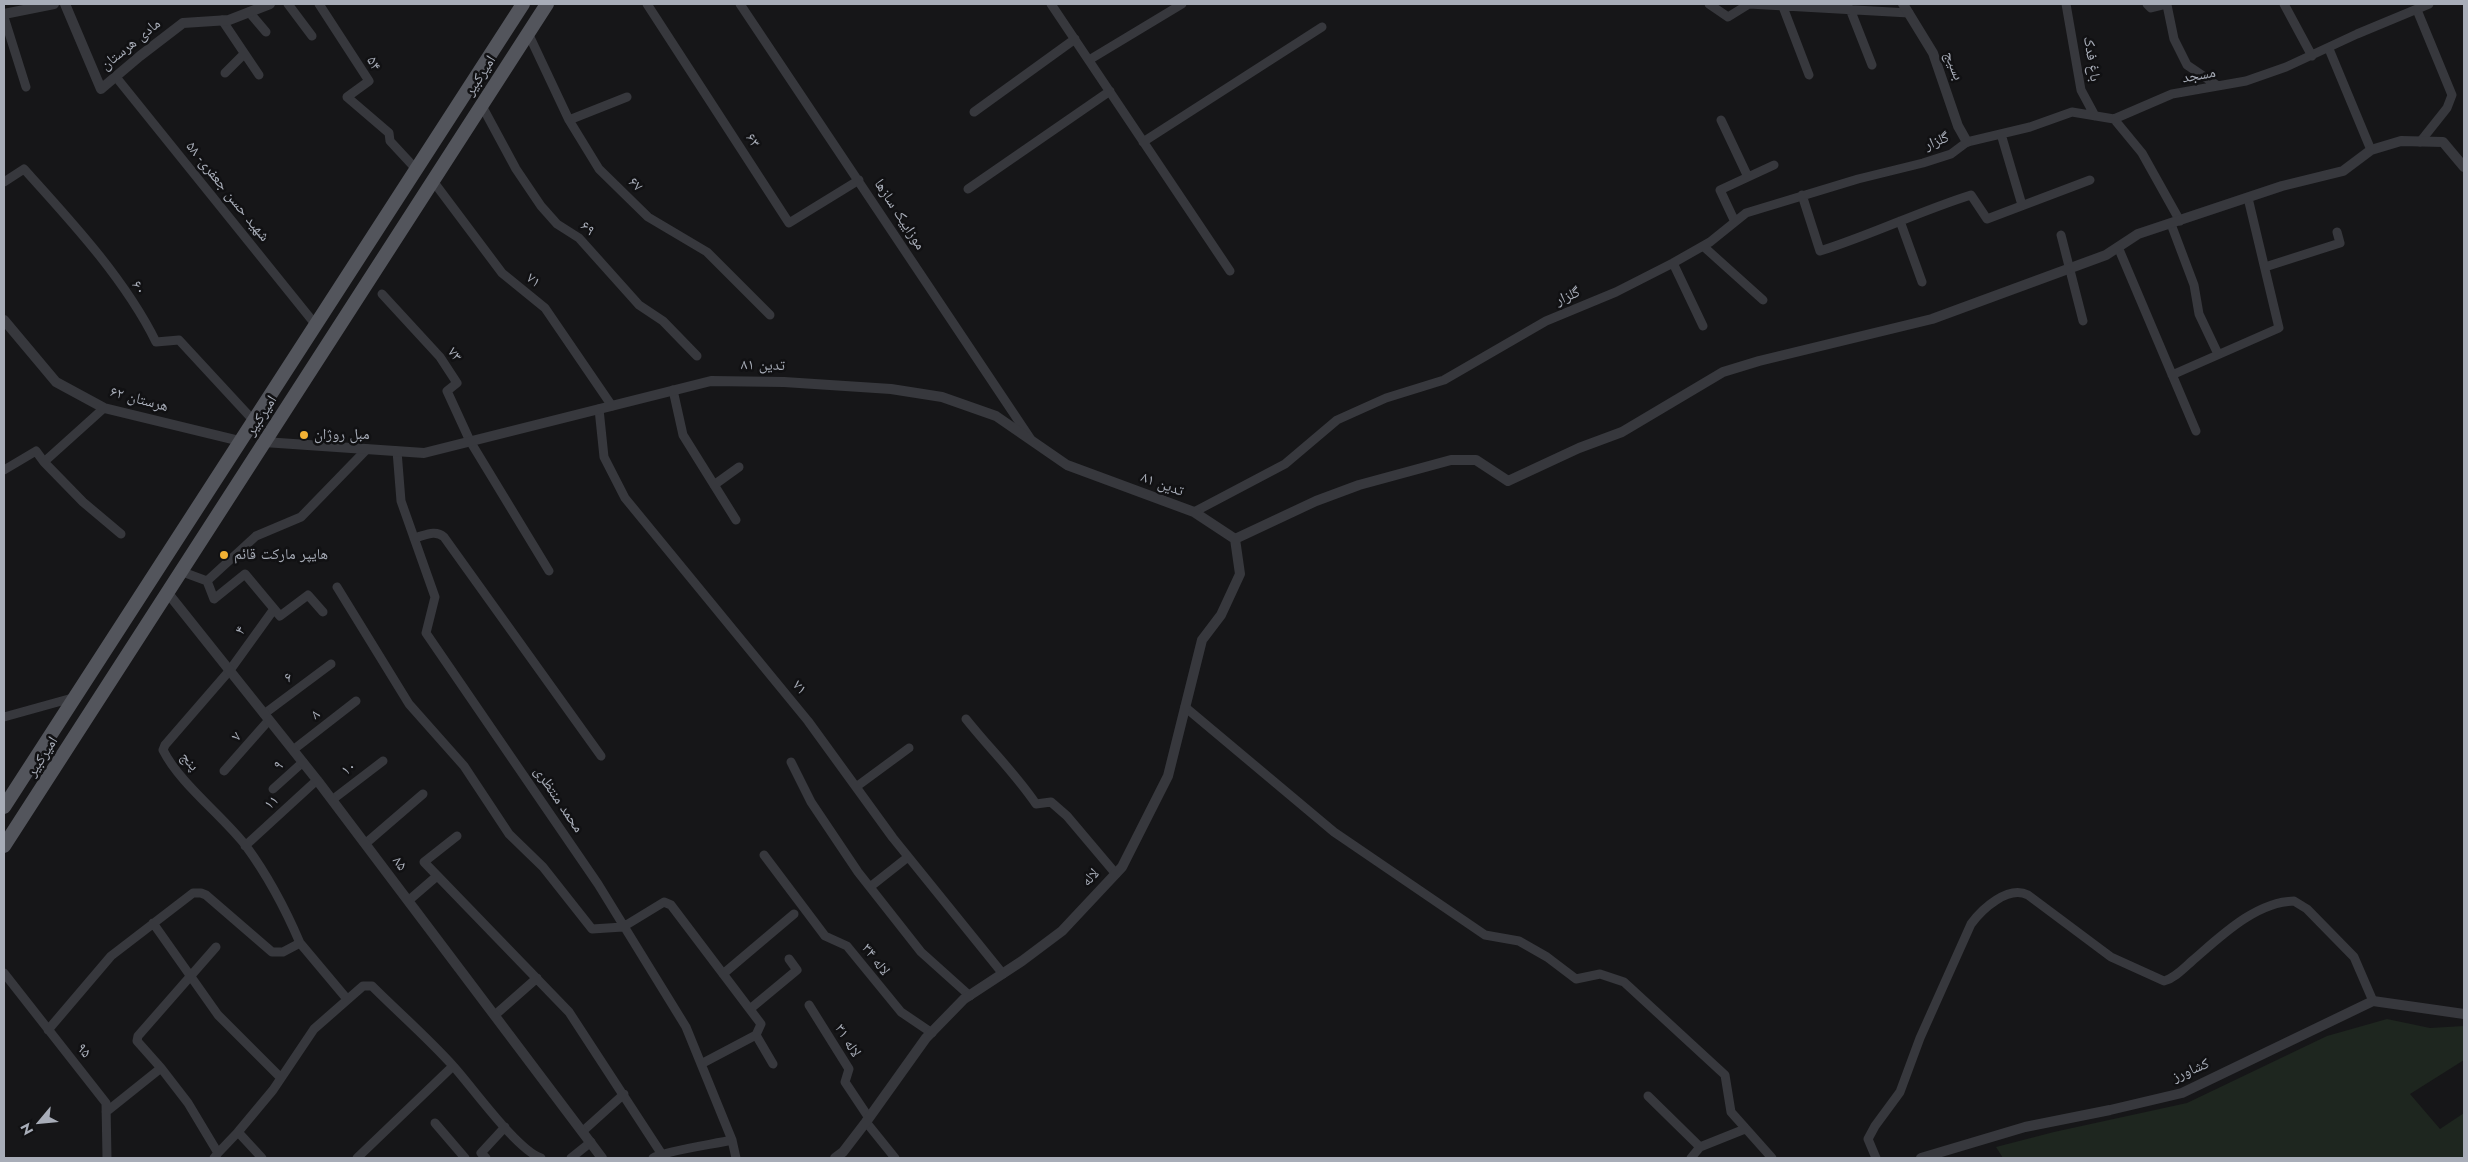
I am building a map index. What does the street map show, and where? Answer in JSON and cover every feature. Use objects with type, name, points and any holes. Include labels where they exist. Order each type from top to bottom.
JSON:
[{"type":"main road","name":"امیرکبیر","points":[[4,807],[91,676],[415,168],[523,4]]},
{"type":"main road","name":"امیرکبیر","points":[[4,846],[108,688],[180,571],[547,4]]},
{"type":"main road","points":[[104,654],[122,666]]},
{"type":"main road","points":[[91,676],[108,688]]},
{"type":"street","points":[[26,87],[4,16],[54,4]]},
{"type":"street","name":"مادی هرستان","points":[[65,4],[101,90],[182,23],[222,20],[270,4]]},
{"type":"street","points":[[288,4],[312,36]]},
{"type":"street","name":"۵۴","points":[[318,4],[369,81],[347,98],[389,133],[390,141],[415,168]]},
{"type":"street","name":"۶۳","points":[[647,4],[789,223],[860,180]]},
{"type":"street","name":"موزاییک سازها","points":[[740,4],[860,180],[1032,442]]},
{"type":"street","points":[[1051,4],[1230,271]]},
{"type":"street","points":[[1089,60],[1182,4]]},
{"type":"street","points":[[1710,4],[1728,17],[1748,4],[1909,14]]},
{"type":"street","name":"بسیج","points":[[1903,4],[1933,53],[1958,126],[1968,142]]},
{"type":"street","name":"باغ فدک","points":[[2066,4],[2081,90],[2095,116]]},
{"type":"street","points":[[2147,4],[2151,8],[2167,4],[2174,39],[2187,65],[2218,86]]},
{"type":"street","points":[[2284,4],[2312,56]]},
{"type":"street","points":[[2403,4],[2408,14]]},
{"type":"street","name":"مسجد","points":[[2114,119],[2172,94],[2246,81],[2329,49],[2357,34],[2429,4]]},
{"type":"street","points":[[1783,7],[1808,75]]},
{"type":"street","points":[[1850,9],[1872,65]]},
{"type":"street","points":[[2417,10],[2452,95],[2447,108],[2420,142]]},
{"type":"street","points":[[249,12],[266,32]]},
{"type":"street","points":[[222,20],[243,55],[259,75]]},
{"type":"street","points":[[1143,142],[1322,27]]},
{"type":"street","name":"۶۷","points":[[528,33],[569,120],[599,169],[648,217],[707,252],[770,316]]},
{"type":"street","points":[[974,112],[1075,39]]},
{"type":"street","points":[[2329,49],[2371,150]]},
{"type":"street","points":[[225,73],[243,55]]},
{"type":"street","name":"شهید حسن جعفری- ۵۸","points":[[116,77],[315,324]]},
{"type":"street","points":[[968,189],[1110,92]]},
{"type":"street","points":[[569,120],[627,97]]},
{"type":"street","name":"۶۹","points":[[482,106],[516,169],[546,212],[557,224],[579,238],[639,305],[664,322],[697,356]]},
{"type":"street","points":[[1968,142],[2072,112],[2114,119],[2142,153],[2175,222],[2194,285],[2199,314],[2218,354]]},
{"type":"street","points":[[1721,120],[1748,177]]},
{"type":"street","points":[[2001,134],[2022,205]]},
{"type":"street","points":[[1235,538],[1316,501],[1360,485],[1451,460],[1476,460],[1508,481],[1579,448],[1622,432],[1723,372],[1759,361],[1932,319],[2069,267],[2106,256],[2138,234],[2282,186],[2343,171],[2371,150],[2401,141],[2443,142],[2464,167]]},
{"type":"street","name":"گلزار","points":[[1194,512],[1285,464],[1337,420],[1386,398],[1444,380],[1546,321],[1616,292],[1673,264],[1703,246],[1746,213],[1802,195],[1951,154],[1968,142]]},
{"type":"street","points":[[1736,222],[1720,190],[1774,165]]},
{"type":"street","name":"۶۰","points":[[4,182],[24,169],[68,217],[123,288],[156,342],[179,340],[253,420]]},
{"type":"street","points":[[1802,195],[1820,251],[1859,238],[1938,205],[1971,195],[1987,219],[2090,180]]},
{"type":"street","name":"۷۱","points":[[433,181],[502,273],[545,308],[612,406]]},
{"type":"street","points":[[2172,375],[2279,328],[2248,198]]},
{"type":"street","points":[[1900,221],[1922,282]]},
{"type":"street","points":[[2265,267],[2340,243],[2337,232]]},
{"type":"street","points":[[2061,234],[2083,321]]},
{"type":"street","points":[[1703,246],[1763,300]]},
{"type":"street","points":[[2118,248],[2196,431]]},
{"type":"street","points":[[1673,264],[1703,326]]},
{"type":"street","name":"۷۳","points":[[382,294],[440,357],[457,383],[447,392],[470,442]]},
{"type":"street","name":"هرستان ۶۲","points":[[4,320],[56,382],[104,408],[240,441]]},
{"type":"street","name":"تدین ۸۱","points":[[264,442],[424,453],[711,380],[784,382],[891,389],[942,397],[996,416],[1067,465],[1194,512],[1235,538]]},
{"type":"street","points":[[673,390],[683,434],[736,520]]},
{"type":"street","points":[[44,462],[104,408]]},
{"type":"street","name":"۷۱","points":[[599,409],[604,457],[625,498],[808,721],[908,857],[1003,974]]},
{"type":"street","points":[[470,442],[549,571]]},
{"type":"street","points":[[207,581],[256,536],[301,517],[367,449]]},
{"type":"street","points":[[4,470],[36,451],[44,462],[83,502],[121,534]]},
{"type":"street","name":"محمد منتظری","points":[[397,451],[401,501],[435,597],[426,632],[592,876],[686,1027],[732,1140],[736,1158]]},
{"type":"street","points":[[714,485],[739,467]]},
{"type":"street","points":[[414,538],[434,533],[439,533],[444,537],[601,756]]},
{"type":"street","name":"لاله","points":[[835,1158],[843,1152],[932,1032],[970,996],[1062,931],[1122,867],[1168,776],[1202,640],[1221,616],[1240,574],[1235,538]]},
{"type":"street","points":[[180,571],[207,581],[214,599],[245,574],[280,616],[308,594],[323,612]]},
{"type":"street","points":[[337,587],[409,704],[464,766],[509,834],[543,867],[592,929],[623,927],[664,902],[668,902],[750,1009],[761,1024],[756,1035],[701,1064]]},
{"type":"street","name":"۸۵","points":[[167,592],[317,780],[602,1158]]},
{"type":"street","name":"۴","points":[[230,670],[274,609]]},
{"type":"street","name":"۶","points":[[267,717],[331,664]]},
{"type":"street","name":"پنج","points":[[230,670],[163,750],[187,781],[245,846]]},
{"type":"street","points":[[4,717],[77,696]]},
{"type":"street","name":"۸","points":[[293,750],[356,701]]},
{"type":"street","points":[[1185,707],[1334,832],[1485,935],[1519,941],[1548,958],[1576,979],[1600,974],[1624,982],[1725,1075],[1731,1112],[1772,1158]]},
{"type":"street","name":"۷","points":[[224,771],[267,717]]},
{"type":"street","points":[[966,719],[990,750],[1018,778],[1036,804],[1050,802],[1067,816],[1116,874]]},
{"type":"street","points":[[856,787],[909,748]]},
{"type":"street","name":"۱۰","points":[[332,800],[383,761]]},
{"type":"street","name":"۹","points":[[273,789],[302,762]]},
{"type":"street","points":[[791,762],[832,836],[870,887],[921,952],[970,996]]},
{"type":"street","name":"۱۱","points":[[245,846],[317,780]]},
{"type":"street","points":[[365,844],[423,794]]},
{"type":"street","points":[[457,836],[424,862],[569,1012],[624,1094],[657,1155],[732,1140]]},
{"type":"street","points":[[245,846],[281,899],[300,943],[347,999]]},
{"type":"street","name":"لاله ۳۴","points":[[764,854],[825,936],[847,946],[900,1012],[932,1032]]},
{"type":"street","points":[[870,887],[908,857]]},
{"type":"street","points":[[408,901],[437,876]]},
{"type":"street","points":[[48,1030],[111,956],[193,893],[201,892],[272,952],[283,952],[300,943]]},
{"type":"street","points":[[1876,1158],[1868,1139],[1875,1126],[1900,1092],[1920,1038],[1972,924],[1984,909],[2010,894],[2021,892],[2028,895],[2112,957],[2164,982],[2234,926],[2270,905],[2294,901],[2307,909],[2354,957],[2372,1001],[2464,1014]]},
{"type":"street","points":[[723,974],[794,914]]},
{"type":"street","points":[[153,923],[218,1015],[281,1078]]},
{"type":"street","points":[[216,947],[138,1036],[137,1041],[162,1068],[188,1103],[216,1156],[238,1132],[281,1078],[314,1029],[362,986],[372,986],[453,1066],[505,1127],[534,1156],[541,1158]]},
{"type":"street","points":[[750,1009],[797,970],[788,959]]},
{"type":"street","name":"۹۵","points":[[4,973],[106,1103],[106,1158]]},
{"type":"street","points":[[495,1016],[537,978]]},
{"type":"street","name":"کشاورز","points":[[1921,1158],[2025,1127],[2182,1093],[2372,1001]]},
{"type":"street","name":"لاله ۳۱","points":[[809,1005],[849,1069],[845,1082],[867,1120]]},
{"type":"street","points":[[756,1035],[773,1064]]},
{"type":"street","points":[[357,1158],[453,1066]]},
{"type":"street","points":[[106,1112],[162,1068]]},
{"type":"street","points":[[583,1132],[624,1094]]},
{"type":"street","points":[[1648,1096],[1700,1147]]},
{"type":"street","points":[[867,1120],[895,1158]]},
{"type":"street","points":[[434,1123],[465,1158]]},
{"type":"street","points":[[484,1158],[481,1153],[505,1127]]},
{"type":"street","points":[[1691,1158],[1700,1147],[1745,1129]]},
{"type":"street","points":[[238,1132],[262,1158]]},
{"type":"street","points":[[571,1158],[591,1142]]},
{"type":"shaded area","points":[[2387,1019],[2430,1028],[2464,1026],[2464,1060],[2410,1094],[2440,1129],[2464,1113],[2464,1158],[2003,1158],[1996,1147],[2054,1132],[2187,1103],[2327,1036]]},
{"type":"place","name":"مبل روژان","points":[[304,435]]},
{"type":"place","name":"هایپر مارکت قائم","points":[[224,555]]}]
